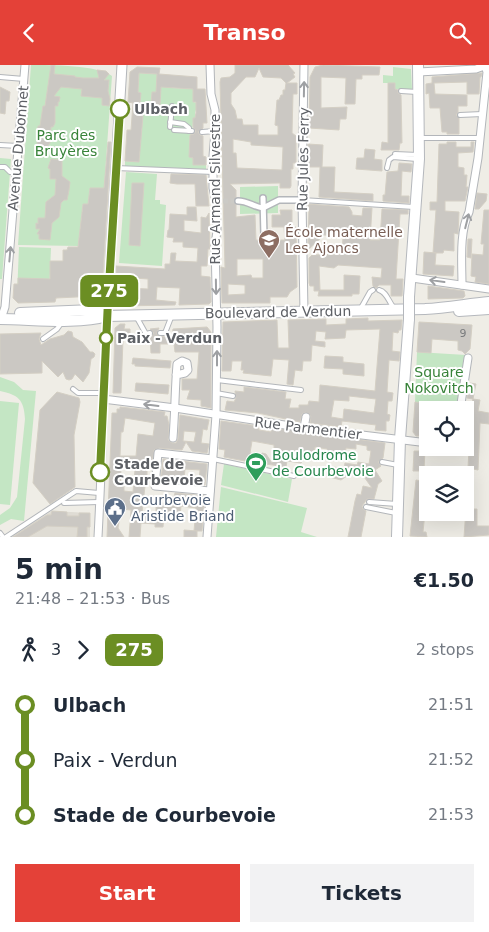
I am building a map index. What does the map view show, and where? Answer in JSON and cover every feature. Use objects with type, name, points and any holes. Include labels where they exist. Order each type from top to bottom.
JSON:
[{"type":"main road","points":[[397,537],[399,509],[398,465],[419,157],[418,69]]},
{"type":"main road","name":"Boulevard de Verdun","points":[[1,316],[64,320],[94,319],[107,316],[448,308],[489,302]]},
{"type":"main road","name":"Boulevard de Verdun","points":[[448,308],[457,311],[489,309]]},
{"type":"main road","name":"Boulevard de Verdun","points":[[1,316],[93,309],[107,316]]},
{"type":"street","name":"Avenue Dubonnet","points":[[1,316],[25,65]]},
{"type":"street","points":[[98,537],[107,316],[122,65]]},
{"type":"street","name":"Rue Armand Silvestre","points":[[206,537],[216,415],[215,245],[220,201],[213,188],[215,110],[211,94],[210,65]]},
{"type":"street","name":"Rue Jules Ferry","points":[[304,65],[302,201],[304,312]]},
{"type":"street","points":[[418,69],[476,69],[486,66],[480,138],[471,204],[466,219],[462,255],[462,285]]},
{"type":"street","points":[[264,198],[264,236]]},
{"type":"street","points":[[238,201],[247,201],[264,208],[279,200],[302,201]]},
{"type":"street","points":[[412,278],[489,289]]},
{"type":"street","points":[[461,401],[468,358]]},
{"type":"street","points":[[173,437],[176,375]]},
{"type":"street","name":"Rue Parmentier","points":[[103,396],[304,428],[419,442]]},
{"type":"street","points":[[304,428],[306,417]]},
{"type":"street","points":[[210,491],[155,486],[158,453],[213,459]]},
{"type":"lane","points":[[0,77],[24,79]]},
{"type":"lane","points":[[401,91],[418,92]]},
{"type":"lane","points":[[172,107],[170,125],[184,124],[191,131],[174,130]]},
{"type":"lane","points":[[460,115],[482,114]]},
{"type":"lane","points":[[202,132],[215,131]]},
{"type":"lane","points":[[419,138],[480,138]]},
{"type":"lane","points":[[0,145],[18,146]]},
{"type":"lane","points":[[395,154],[419,157]]},
{"type":"lane","points":[[387,168],[389,160],[393,157],[419,157]]},
{"type":"lane","points":[[0,167],[6,167],[10,172],[16,173]]},
{"type":"lane","points":[[116,168],[213,172]]},
{"type":"lane","points":[[302,201],[416,207]]},
{"type":"lane","points":[[359,310],[373,290]]},
{"type":"lane","points":[[379,290],[386,294],[395,309]]},
{"type":"lane","points":[[160,333],[166,333],[172,315]]},
{"type":"lane","points":[[136,316],[146,333],[150,333]]},
{"type":"lane","points":[[43,339],[57,329],[64,320]]},
{"type":"lane","points":[[217,380],[301,390]]},
{"type":"lane","points":[[73,389],[82,393],[103,396]]},
{"type":"lane","points":[[216,393],[233,395]]},
{"type":"lane","points":[[213,459],[294,476]]},
{"type":"lane","points":[[382,462],[398,465]]},
{"type":"lane","points":[[0,533],[5,537],[76,491],[100,493]]},
{"type":"lane","points":[[64,503],[99,502]]},
{"type":"lane","points":[[369,502],[399,509]]},
{"type":"lane","points":[[366,507],[399,509]]},
{"type":"shaded area","points":[[52,511],[90,513],[90,537],[9,537]]},
{"type":"green space","name":"Parc des Bruyères","points":[[31,65],[85,68],[105,72],[112,76],[104,188],[90,188],[88,204],[83,204],[78,246],[18,245]]},
{"type":"green space","points":[[393,67],[411,69],[412,90],[395,89],[395,83],[383,83],[383,75],[393,76]]},
{"type":"green space","points":[[139,73],[157,74],[172,88],[193,89],[193,102],[198,103],[192,134],[190,135],[189,157],[193,158],[193,165],[206,165],[206,169],[125,166],[125,161],[139,162],[144,104],[137,103],[141,93],[138,92]]},
{"type":"green space","points":[[0,158],[11,159],[2,279],[0,279]]},
{"type":"green space","points":[[126,172],[157,174],[155,200],[160,200],[160,204],[166,205],[162,266],[119,263]]},
{"type":"green space","points":[[278,186],[278,213],[240,214],[240,187]]},
{"type":"green space","points":[[19,247],[51,248],[49,296],[17,295]]},
{"type":"green space","name":"Square Nokovitch","points":[[417,352],[466,355],[459,401],[415,402]]},
{"type":"green space","points":[[0,377],[14,382],[23,390],[36,391],[24,521],[11,519],[0,525],[0,515],[10,508],[17,497],[25,419],[23,407],[19,399],[16,396],[0,391]]},
{"type":"green space","points":[[0,401],[19,403],[10,505],[0,504]]},
{"type":"green space","name":"Boulodrome de Courbevoie","points":[[224,464],[292,479],[288,502],[221,485]]},
{"type":"green space","points":[[221,487],[307,508],[301,532],[317,537],[216,537]]},
{"type":"building","points":[[51,65],[55,65],[54,74],[83,78],[99,78],[97,70],[106,71],[109,74],[104,80],[109,80],[109,106],[102,105],[102,98],[81,96],[82,89],[61,87],[54,96],[60,97],[58,106],[55,106],[55,123],[51,127],[50,143],[47,147],[37,147],[38,126],[40,126],[43,106],[45,106]]},
{"type":"building","points":[[235,65],[288,65],[295,73],[293,74],[295,77],[287,83],[297,83],[297,94],[293,94],[292,133],[296,136],[296,163],[293,163],[293,169],[291,169],[290,188],[280,188],[280,183],[230,184],[236,190],[234,201],[236,217],[255,215],[256,240],[265,240],[268,237],[270,240],[285,240],[284,227],[272,227],[272,215],[281,215],[280,210],[292,210],[292,227],[296,227],[297,287],[287,297],[270,297],[270,303],[222,303],[221,267],[225,268],[220,82],[221,78],[230,77],[235,73]],"holes":[[[259,68],[263,77],[281,78],[286,83],[283,95],[277,100],[275,125],[278,126],[278,135],[258,135],[258,125],[243,125],[242,119],[237,119],[231,104],[231,93],[246,77],[255,77]],[[233,139],[251,142],[251,145],[283,147],[282,170],[237,168],[236,153],[233,153]],[[237,259],[263,259],[263,278],[252,278],[251,275],[237,276]],[[228,284],[245,285],[245,294],[228,295]]]},
{"type":"building","points":[[323,65],[380,67],[379,75],[362,75],[362,79],[356,79],[355,104],[345,104],[346,78],[321,77],[321,108],[347,107],[346,119],[340,119],[339,130],[309,128],[310,77],[315,67]]},
{"type":"building","points":[[137,67],[160,68],[159,74],[197,77],[197,89],[205,89],[207,123],[203,123],[203,128],[198,132],[203,136],[203,156],[206,157],[206,165],[193,165],[193,158],[189,157],[190,135],[196,131],[193,127],[196,102],[193,102],[193,89],[161,87],[160,105],[151,104],[152,92],[156,92],[157,74],[139,73],[138,92],[141,93],[140,103],[144,104],[139,162],[125,161],[127,130],[131,130],[133,103],[128,102],[130,72]]},
{"type":"building","points":[[482,73],[479,94],[467,94],[467,82],[434,83],[435,94],[467,95],[467,106],[458,106],[456,115],[459,118],[459,134],[442,132],[440,108],[430,108],[429,93],[426,94],[426,84],[432,83],[432,77]]},
{"type":"building","points":[[388,83],[395,83],[395,89],[401,95],[402,143],[400,143],[399,150],[381,150],[382,142],[388,143]]},
{"type":"building","points":[[0,87],[10,92],[9,101],[6,101],[5,114],[0,113]]},
{"type":"building","points":[[108,142],[111,142],[103,275],[99,275],[97,296],[56,298],[55,302],[18,303],[13,298],[14,284],[18,284],[18,278],[50,279],[50,261],[63,261],[63,250],[67,250],[68,247],[78,247],[83,204],[88,204],[90,188],[104,188]]},
{"type":"building","points":[[447,142],[456,142],[456,147],[471,147],[471,142],[474,142],[473,152],[458,153],[458,167],[464,168],[464,175],[467,175],[466,187],[468,187],[465,201],[445,201],[445,211],[459,212],[458,234],[454,233],[454,251],[444,250],[443,253],[433,253],[436,210],[430,210],[430,202],[437,202],[439,144],[447,144]]},
{"type":"building","points":[[308,144],[323,145],[322,167],[335,167],[334,192],[373,194],[373,201],[319,197],[320,167],[308,167]]},
{"type":"building","points":[[365,149],[375,150],[374,159],[382,160],[382,171],[356,169],[357,158],[364,158]]},
{"type":"building","points":[[51,159],[62,160],[62,176],[70,182],[67,200],[61,203],[59,217],[52,223],[50,240],[39,239],[39,234],[37,234],[40,229],[36,229],[36,223],[38,224],[38,218],[45,218],[46,202],[55,195],[56,179],[50,179],[50,169],[48,168]]},
{"type":"building","points":[[399,163],[412,164],[411,172],[402,171],[401,196],[409,196],[409,203],[383,201],[387,172],[398,171]]},
{"type":"building","points":[[171,174],[206,175],[209,206],[196,206],[195,184],[170,183]]},
{"type":"building","points":[[132,183],[144,183],[140,246],[129,245]]},
{"type":"building","points":[[477,193],[487,194],[486,201],[479,209],[475,209]]},
{"type":"building","points":[[307,204],[349,207],[352,215],[362,216],[363,208],[372,208],[370,240],[380,240],[382,209],[408,210],[408,214],[400,214],[396,279],[403,279],[402,296],[391,296],[391,285],[379,285],[376,288],[373,286],[372,277],[381,278],[382,268],[338,265],[334,268],[319,266],[320,290],[344,290],[344,275],[360,276],[359,294],[352,294],[352,296],[318,296],[319,291],[314,291],[314,286],[310,286],[309,283],[309,258],[312,255],[342,254],[343,236],[324,235],[308,250],[309,207]]},
{"type":"building","points":[[187,207],[196,207],[197,221],[184,220],[184,231],[201,233],[201,217],[206,218],[209,213],[210,249],[208,249],[207,266],[201,266],[201,276],[210,277],[211,302],[209,304],[179,305],[180,288],[157,287],[156,300],[176,302],[175,305],[119,306],[121,288],[118,288],[116,266],[165,269],[165,264],[170,264],[171,253],[176,253],[175,261],[197,262],[198,248],[183,247],[183,242],[173,242],[174,238],[167,237],[170,214],[187,215]],"holes":[[[124,274],[134,274],[134,278],[148,279],[148,289],[126,288]]]},
{"type":"building","points":[[484,210],[489,210],[489,284],[475,282],[476,277],[471,276],[472,254],[483,255],[484,244],[481,244]]},
{"type":"building","points":[[468,239],[472,239],[471,258],[467,257]]},
{"type":"building","points":[[424,252],[436,253],[435,265],[454,266],[453,276],[423,274]]},
{"type":"building","points":[[428,286],[464,291],[465,296],[463,298],[428,299]]},
{"type":"building","points":[[368,318],[368,321],[402,320],[401,330],[398,333],[393,332],[392,351],[400,352],[399,361],[389,360],[387,392],[393,393],[392,401],[388,401],[387,414],[390,415],[389,421],[386,421],[386,431],[375,430],[376,425],[342,421],[341,427],[310,423],[311,416],[306,412],[302,414],[300,422],[258,413],[225,410],[227,401],[234,402],[236,398],[235,391],[244,392],[244,387],[286,392],[285,399],[291,399],[289,408],[299,408],[299,405],[308,405],[309,401],[319,402],[320,385],[375,391],[380,329],[346,330],[345,338],[325,339],[326,332],[316,331],[315,341],[325,342],[325,347],[312,345],[311,361],[303,361],[302,371],[295,370],[293,385],[287,384],[289,360],[273,359],[271,376],[243,373],[244,370],[241,370],[242,361],[232,361],[231,371],[222,371],[223,322],[277,320],[278,348],[289,348],[288,320],[326,319],[326,325],[346,324],[346,319]],"holes":[[[349,396],[376,399],[374,413],[344,409],[343,419],[331,417],[334,400],[349,401]]]},
{"type":"building","points":[[419,322],[472,325],[470,349],[465,354],[458,350],[458,341],[432,339],[431,353],[417,352]]},
{"type":"building","points":[[120,324],[125,324],[124,329],[130,329],[130,340],[123,339],[121,393],[113,393],[115,328]]},
{"type":"building","points":[[207,327],[211,332],[211,408],[201,406],[201,400],[187,399],[190,390],[182,390],[182,379],[197,379],[199,352],[175,352],[174,344],[160,344],[160,353],[151,353],[150,337],[154,333],[150,329],[159,328],[157,335],[165,337],[172,336],[173,329]]},
{"type":"building","points":[[68,331],[72,332],[73,337],[82,342],[90,352],[95,354],[91,359],[89,373],[83,382],[75,374],[69,380],[66,379],[63,372],[58,377],[42,361],[42,373],[0,374],[0,334],[41,333],[39,339],[41,345],[50,339],[64,335]]},
{"type":"building","points":[[325,356],[343,357],[343,362],[364,364],[364,376],[343,374],[343,369],[324,368]]},
{"type":"building","points":[[133,358],[171,361],[170,368],[135,366],[135,364],[132,364]]},
{"type":"building","points":[[136,383],[169,385],[168,394],[135,391]]},
{"type":"building","points":[[470,383],[476,384],[473,399],[467,398]]},
{"type":"building","points":[[57,392],[79,398],[80,402],[74,435],[75,487],[50,504],[33,483],[40,410]]},
{"type":"building","points":[[473,399],[480,400],[478,411],[489,413],[489,424],[480,423],[478,470],[474,469],[474,466],[468,466],[469,456],[474,456]]},
{"type":"building","points":[[415,402],[419,403],[419,436],[416,436],[413,432]]},
{"type":"building","points":[[120,407],[165,412],[164,416],[167,416],[169,425],[168,440],[172,443],[176,443],[178,439],[180,415],[209,420],[207,430],[203,429],[201,443],[209,444],[207,453],[192,451],[186,442],[182,450],[159,448],[154,450],[152,463],[147,462],[147,486],[145,486],[142,513],[156,513],[156,502],[170,504],[171,497],[174,497],[175,493],[205,496],[202,531],[194,531],[196,508],[181,506],[180,516],[164,515],[163,527],[155,527],[155,524],[141,523],[140,537],[129,537],[131,510],[121,509],[118,528],[124,537],[107,537],[112,413],[117,413],[117,409],[120,409]],"holes":[[[125,418],[155,423],[153,436],[138,434],[136,456],[120,456],[121,432],[123,432]],[[184,431],[196,432],[194,442],[183,441]],[[132,468],[132,470],[135,470],[133,492],[124,491],[124,486],[120,486],[121,469]]]},
{"type":"building","points":[[221,421],[258,426],[259,430],[271,432],[271,428],[385,443],[383,458],[378,462],[381,466],[375,470],[382,481],[378,484],[374,499],[367,499],[362,506],[366,511],[361,537],[348,537],[355,501],[357,494],[361,495],[363,486],[372,488],[362,474],[350,474],[341,480],[326,476],[328,466],[344,469],[345,463],[357,465],[358,462],[369,464],[371,451],[367,450],[367,446],[356,444],[356,449],[346,448],[345,457],[326,454],[327,449],[315,447],[314,453],[305,452],[301,463],[287,461],[286,467],[224,457],[225,450],[219,449]],"holes":[[[252,441],[274,445],[276,449],[272,463],[266,454],[250,453]]]},
{"type":"building","points":[[414,451],[419,451],[419,456],[425,456],[424,466],[419,466],[419,471],[413,471]]},
{"type":"building","points":[[163,459],[207,464],[205,485],[161,481]],"holes":[[[185,469],[200,470],[199,480],[184,479]]]},
{"type":"building","points":[[416,480],[419,480],[419,521],[424,521],[423,532],[426,532],[427,537],[410,536]]},
{"type":"building","points":[[474,509],[477,509],[477,526],[489,526],[489,535],[464,537],[465,521],[474,521]]},
{"type":"building","points":[[52,511],[67,512],[67,516],[79,516],[79,513],[90,513],[90,527],[87,527],[87,537],[77,537],[78,527],[47,526],[28,537],[13,537],[47,515],[51,515]]},
{"type":"building","points":[[184,530],[197,531],[197,537],[184,537]]},
{"type":"tunnel","points":[[223,201],[238,201]]},
{"type":"bus line","name":"275","points":[[100,472],[106,330],[120,109]]},
{"type":"place","name":"Ulbach","points":[[120,109]]},
{"type":"place","name":"École maternelle Les Ajoncs","points":[[269,259]]},
{"type":"place","name":"Paix - Verdun","points":[[106,338]]},
{"type":"place","name":"Stade de Courbevoie","points":[[100,472]]},
{"type":"place","name":"Boulodrome de Courbevoie","points":[[256,482]]},
{"type":"place","name":"Courbevoie Aristide Briand","points":[[115,527]]}]
